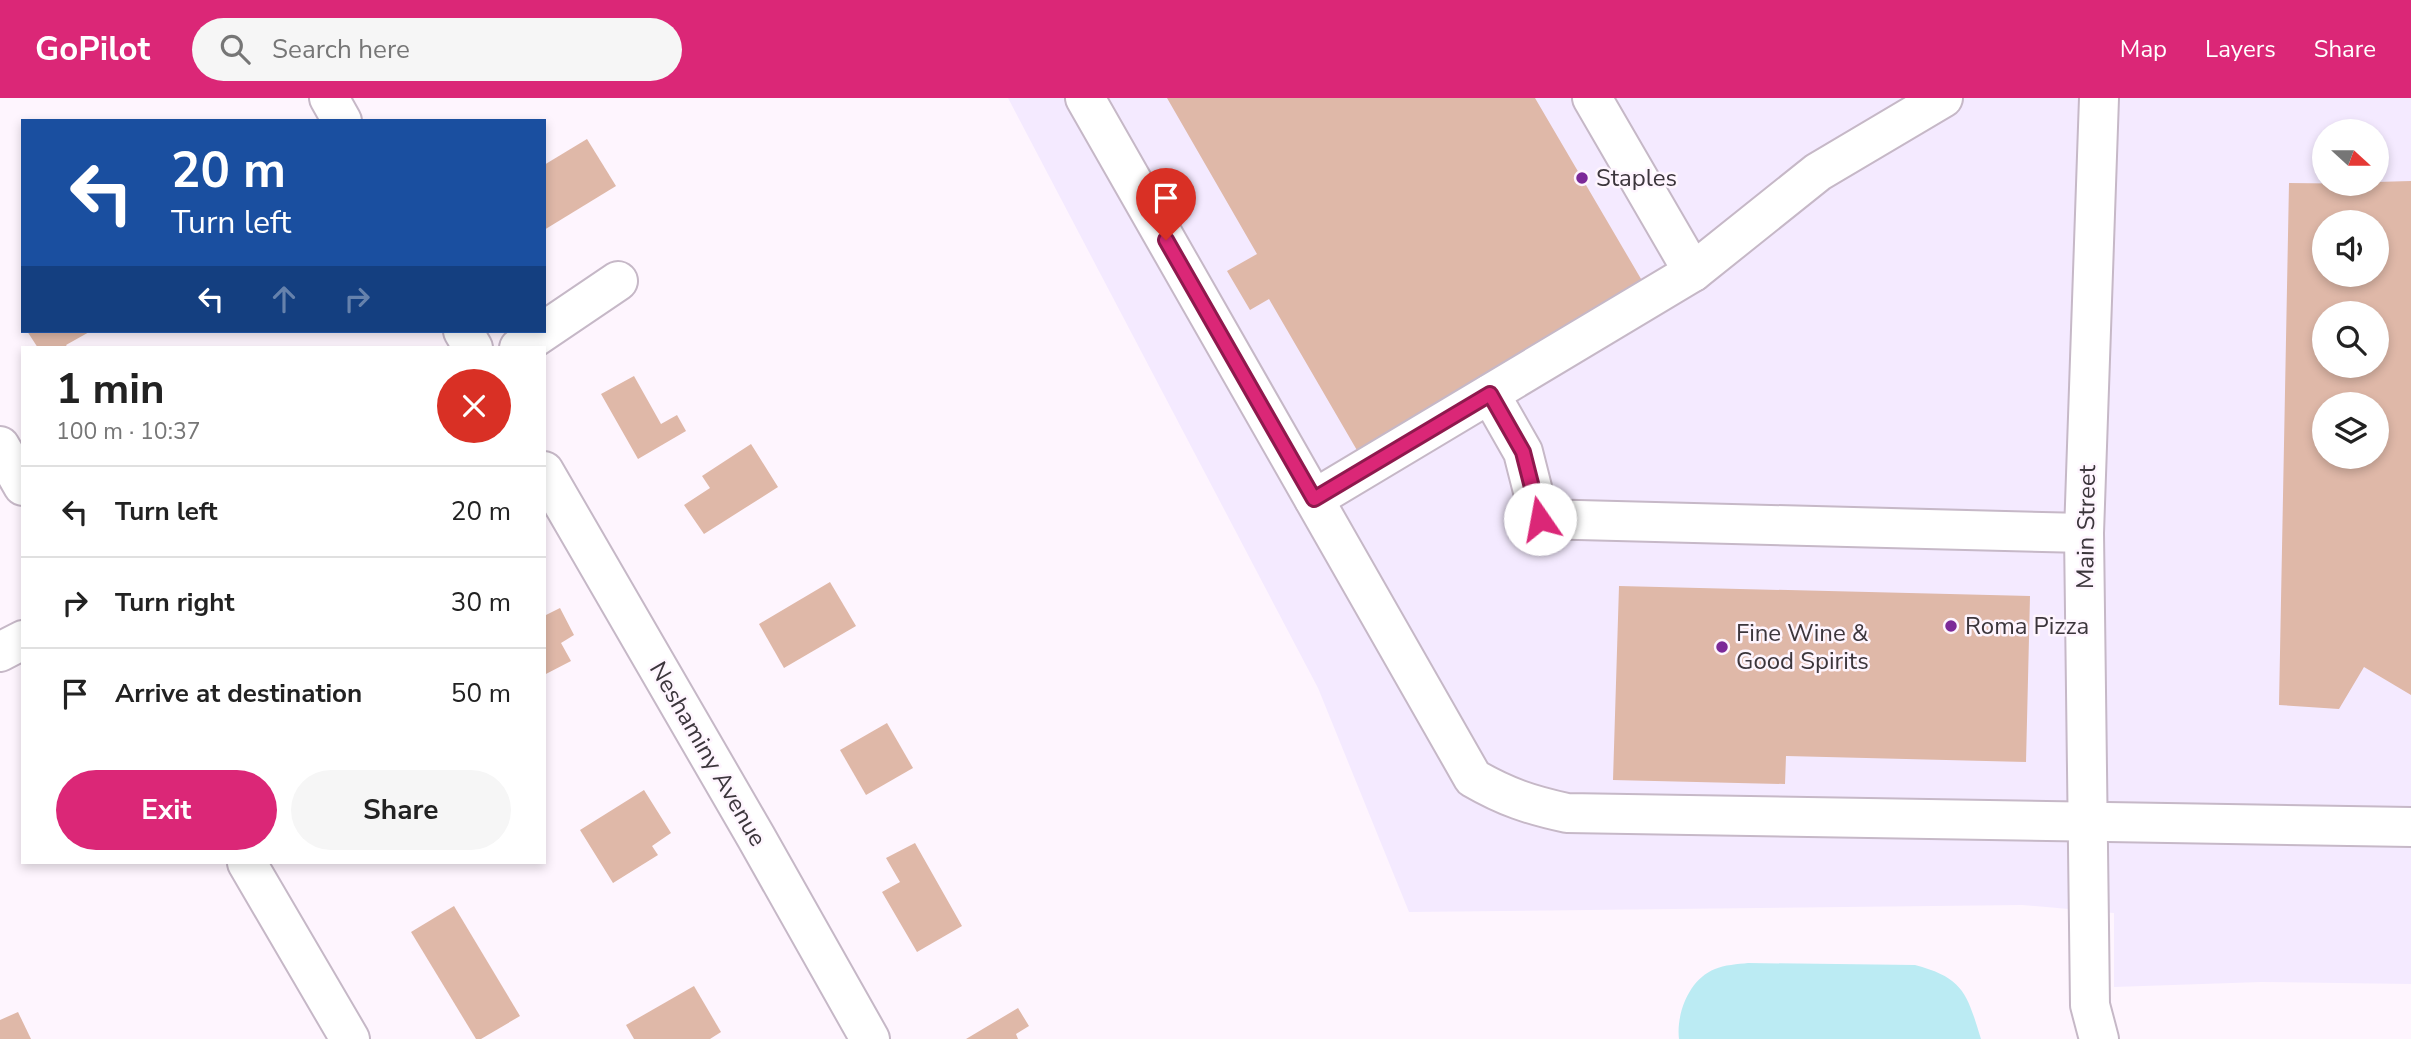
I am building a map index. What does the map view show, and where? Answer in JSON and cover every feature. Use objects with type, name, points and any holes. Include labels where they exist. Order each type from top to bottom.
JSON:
[{"type":"street","points":[[329,98],[341,119]]},
{"type":"street","points":[[1085,98],[1473,778],[1496,792],[1523,803],[1567,813],[2411,827]]},
{"type":"street","points":[[1592,98],[1693,272]]},
{"type":"street","points":[[1314,499],[1693,272],[1818,172],[1943,98]]},
{"type":"street","name":"Main Street","points":[[2099,98],[2084,533],[2090,1005],[2099,1039]]},
{"type":"street","points":[[546,330],[618,281]]},
{"type":"street","points":[[522,346],[541,333]]},
{"type":"street","points":[[1490,394],[1523,452],[1540,519],[2084,533]]},
{"type":"street","points":[[0,446],[21,482]]},
{"type":"street","name":"Neshaminy Avenue","points":[[546,474],[870,1039]]},
{"type":"street","points":[[0,652],[21,641]]},
{"type":"street","points":[[248,864],[350,1039]]},
{"type":"shaded area","points":[[1008,98],[2411,98],[2411,984],[2261,982],[2114,987],[2114,913],[2022,905],[1409,912],[1318,688]]},
{"type":"water","points":[[1748,963],[1915,965],[1931,970],[1954,982],[1961,990],[1972,1010],[1981,1039],[1679,1039],[1682,1009],[1691,989],[1698,981],[1719,968]]},
{"type":"building","points":[[1167,98],[1535,98],[1644,284],[1358,452],[1269,299],[1250,310],[1227,271],[1257,254]]},
{"type":"building","points":[[587,139],[616,186],[546,229],[546,164]]},
{"type":"building","points":[[2411,181],[2411,695],[2364,667],[2339,709],[2279,705],[2289,183],[2312,183],[2312,196],[2389,196],[2389,182]]},
{"type":"building","points":[[28,333],[87,333],[67,346],[37,346]]},
{"type":"building","points":[[634,376],[661,424],[677,415],[686,431],[638,459],[601,394]]},
{"type":"building","points":[[751,444],[778,487],[704,534],[684,505],[710,488],[702,476]]},
{"type":"building","points":[[830,582],[856,626],[784,668],[759,624]]},
{"type":"building","points":[[1619,586],[2030,596],[2026,762],[1786,756],[1785,784],[1613,780]]},
{"type":"building","points":[[560,608],[574,635],[561,643],[571,661],[546,674],[546,615]]},
{"type":"building","points":[[887,723],[913,768],[866,795],[840,750]]},
{"type":"building","points":[[644,790],[671,833],[652,846],[658,855],[613,883],[580,830]]},
{"type":"building","points":[[915,843],[962,926],[917,952],[882,892],[900,882],[886,858]]},
{"type":"building","points":[[454,906],[520,1016],[481,1039],[476,1039],[411,932]]},
{"type":"building","points":[[694,986],[721,1032],[710,1039],[634,1039],[626,1025]]},
{"type":"building","points":[[1018,1008],[1029,1026],[1016,1034],[1018,1039],[966,1039]]},
{"type":"building","points":[[18,1012],[31,1039],[0,1039],[0,1020]]},
{"type":"place","name":"Staples","points":[[1582,178]]},
{"type":"place","name":"Roma Pizza","points":[[1951,626]]},
{"type":"place","name":"Fine Wine & Good Spirits","points":[[1722,647]]},
{"type":"route","points":[[1166,240],[1314,499],[1490,394],[1523,452],[1540,519]]}]
